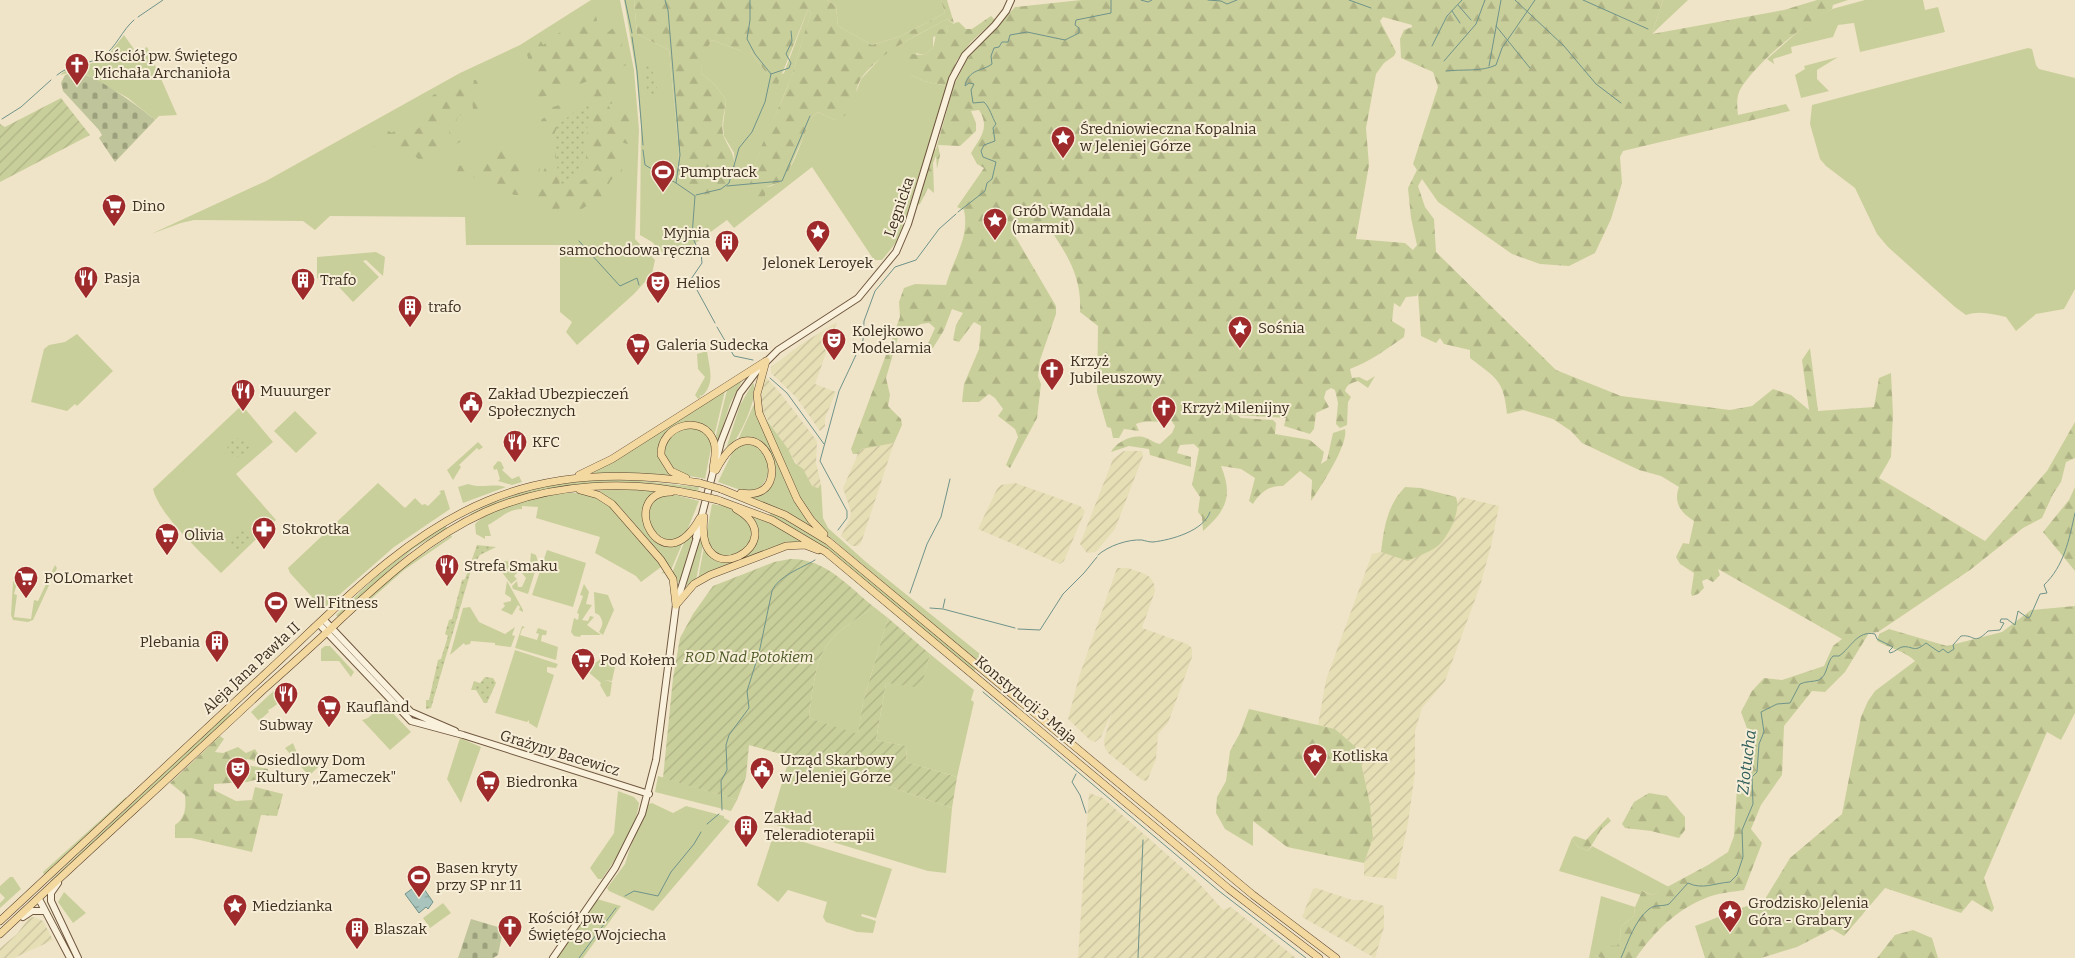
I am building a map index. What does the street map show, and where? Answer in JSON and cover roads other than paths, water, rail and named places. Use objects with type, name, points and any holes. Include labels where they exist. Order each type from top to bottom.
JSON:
[{"type":"main road","points":[[568,479],[606,463],[766,361]]},
{"type":"main road","points":[[766,361],[757,394],[762,419],[800,505],[817,526],[848,555]]},
{"type":"main road","points":[[700,483],[679,476],[666,466],[661,449],[668,433],[685,425],[693,425],[705,430],[715,445],[715,469]]},
{"type":"main road","points":[[715,469],[730,448],[746,442],[755,443],[765,448],[772,464],[771,478],[760,490],[746,494],[720,489]]},
{"type":"main road","name":"Aleja Jana Pawła II","points":[[0,921],[388,561],[422,534],[443,522],[503,495],[568,479],[632,475],[700,483]]},
{"type":"main road","name":"Konstytucji 3 Maja","points":[[700,483],[720,489],[791,518],[848,555],[1253,895],[1336,958]]},
{"type":"main road","name":"Aleja Jana Pawła II","points":[[0,934],[395,570],[419,550],[444,534],[500,506],[586,487],[632,486],[671,489],[697,495]]},
{"type":"main road","points":[[562,491],[590,492],[612,504],[666,565],[673,579],[676,605]]},
{"type":"main road","points":[[697,495],[670,492],[657,495],[646,508],[645,522],[654,537],[664,542],[672,543],[688,536],[702,517]]},
{"type":"main road","name":"Konstytucji 3 Maja","points":[[697,495],[745,508],[782,525],[810,541],[842,564],[1229,889],[1319,958]]},
{"type":"main road","points":[[702,517],[703,538],[706,547],[714,555],[729,559],[742,556],[748,550],[755,536],[751,519],[738,509],[718,500]]},
{"type":"main road","points":[[676,605],[694,584],[706,576],[786,546],[801,545],[813,548],[842,564]]},
{"type":"street","name":"Legnicka","points":[[553,958],[622,856],[636,828],[649,794],[659,745],[676,605],[715,469],[740,393],[766,361],[785,345],[858,298],[896,252],[908,224],[952,79],[965,55],[995,25],[1006,11],[1011,0]]},
{"type":"street","name":"Grażyny Bacewicz","points":[[322,622],[411,721],[420,721],[649,794]]},
{"type":"street","name":"Grażyny Bacewicz","points":[[329,630],[420,721]]},
{"type":"street","points":[[63,876],[51,893],[52,906],[78,958]]},
{"type":"street","points":[[32,892],[55,927],[70,958]]},
{"type":"street","points":[[38,899],[52,906]]},
{"type":"street","points":[[11,924],[28,912],[44,911]]},
{"type":"water","name":"Basen kryty przy SP nr 11","points":[[420,883],[433,902],[428,909],[426,907],[419,913],[405,894]]},
{"type":"waterway","points":[[138,17],[163,0]]},
{"type":"waterway","points":[[625,0],[632,33]]},
{"type":"waterway","points":[[665,0],[668,10],[680,155],[676,183],[695,196],[692,236],[696,245]]},
{"type":"waterway","points":[[696,195],[721,189],[729,183],[739,148],[752,132],[765,102],[771,74],[755,54],[747,39],[750,20],[750,0]]},
{"type":"waterway","points":[[958,212],[985,191],[987,183],[992,179],[996,162],[983,157],[981,151],[984,145],[995,141],[993,128],[996,124],[984,102],[973,103],[971,90],[974,84],[969,83],[965,86],[969,76],[992,64],[991,56],[994,48],[999,47],[1002,42],[1008,42],[1010,35],[1027,32],[1065,40],[1079,33],[1079,28],[1075,25],[1076,20],[1111,13],[1111,0]]},
{"type":"waterway","points":[[1141,0],[1148,2],[1152,0]]},
{"type":"waterway","points":[[1208,0],[1221,1],[1227,4],[1237,0]]},
{"type":"waterway","points":[[1349,0],[1371,8]]},
{"type":"waterway","points":[[1432,46],[1447,16],[1462,0]]},
{"type":"waterway","points":[[1444,61],[1476,24],[1485,0]]},
{"type":"waterway","points":[[1489,66],[1501,0]]},
{"type":"waterway","points":[[1515,0],[1564,46],[1596,84],[1621,103]]},
{"type":"waterway","points":[[1446,71],[1478,69],[1496,65],[1502,48],[1535,0]]},
{"type":"waterway","points":[[1583,0],[1648,29]]},
{"type":"waterway","points":[[1458,5],[1471,20]]},
{"type":"waterway","points":[[1452,11],[1460,23]]},
{"type":"waterway","points":[[57,75],[62,71],[98,59],[108,53],[134,20]]},
{"type":"waterway","points":[[1496,26],[1530,68]]},
{"type":"waterway","points":[[771,74],[789,68],[791,63],[786,54],[792,41],[791,31]]},
{"type":"waterway","points":[[632,37],[637,71],[643,145]]},
{"type":"waterway","points":[[2,119],[21,107],[51,80]]},
{"type":"waterway","points":[[727,186],[782,181],[810,116]]},
{"type":"waterway","points":[[643,150],[645,165],[676,183]]},
{"type":"waterway","points":[[838,530],[847,518],[847,511],[820,461],[839,391],[863,340],[864,321],[875,291],[895,267],[916,260],[939,229],[956,214]]},
{"type":"waterway","points":[[579,241],[620,286],[637,278],[639,285]]},
{"type":"waterway","points":[[701,252],[702,263],[691,279],[715,323]]},
{"type":"waterway","points":[[717,327],[734,356],[753,360]]},
{"type":"waterway","points":[[770,378],[787,393],[824,444]]},
{"type":"waterway","points":[[910,593],[927,544],[941,517],[950,479]]},
{"type":"waterway","points":[[1098,555],[1113,546],[1125,542],[1136,540],[1153,542],[1186,533],[1207,519],[1210,512]]},
{"type":"waterway","name":"Złotucha","points":[[1621,958],[1636,925],[1649,909],[1669,904],[1688,883],[1698,886],[1709,886],[1730,882],[1737,875],[1743,857],[1742,830],[1753,804],[1752,777],[1757,772],[1759,744],[1764,732],[1761,712],[1777,704],[1790,703],[1800,684],[1822,678],[1833,656],[1839,656],[1855,640],[1863,635],[1875,634],[1877,639],[1893,647],[1889,651],[1890,653],[1902,647],[1916,649],[1926,643],[1939,652],[1943,649],[1948,653],[1954,649],[1953,645],[1961,636],[1977,639],[1988,631],[2000,630],[2004,623],[2000,622],[2001,619],[2007,619],[2015,625],[2018,611],[2028,618],[2030,617],[2040,594],[2047,593],[2044,585],[2051,578],[2061,561],[2068,543],[2075,513]]},
{"type":"waterway","points":[[1018,629],[1040,630],[1063,594],[1097,557]]},
{"type":"waterway","points":[[722,810],[721,781],[727,770],[726,745],[729,735],[749,708],[747,691],[759,653],[772,591],[779,581],[815,560]]},
{"type":"waterway","points":[[943,608],[945,599]]},
{"type":"waterway","points":[[930,608],[943,609],[1015,628]]},
{"type":"waterway","points":[[983,692],[1219,891],[1306,958]]},
{"type":"waterway","points":[[1076,774],[1072,782],[1080,795],[1086,813]]},
{"type":"waterway","points":[[707,824],[719,814]]},
{"type":"waterway","points":[[625,896],[634,891],[658,896],[671,872],[694,844],[701,832]]},
{"type":"waterway","points":[[1138,958],[1143,840]]},
{"type":"waterway","points":[[579,958],[616,908]]},
{"type":"place","name":"Kościół pw. Świętego Michała Archanioła","points":[[77,86]]},
{"type":"place","name":"Średniowieczna Kopalnia w Jeleniej Górze","points":[[1063,159]]},
{"type":"place","name":"Pumptrack","points":[[663,193]]},
{"type":"place","name":"Dino","points":[[114,227]]},
{"type":"place","name":"Grób Wandala (marmit)","points":[[995,241]]},
{"type":"place","name":"Jelonek Leroyek","points":[[818,253]]},
{"type":"place","name":"Myjnia samochodowa ręczna","points":[[727,263]]},
{"type":"place","name":"Pasja","points":[[86,299]]},
{"type":"place","name":"Trafo","points":[[303,301]]},
{"type":"place","name":"Helios","points":[[658,304]]},
{"type":"place","name":"trafo","points":[[410,328]]},
{"type":"place","name":"Sośnia","points":[[1240,349]]},
{"type":"place","name":"Kolejkowo Modelarnia","points":[[834,361]]},
{"type":"place","name":"Galeria Sudecka","points":[[638,366]]},
{"type":"place","name":"Krzyż Jubileuszowy","points":[[1052,391]]},
{"type":"place","name":"Muuurger","points":[[243,412]]},
{"type":"place","name":"Zakład Ubezpieczeń Społecznych","points":[[471,424]]},
{"type":"place","name":"Krzyż Milenijny","points":[[1164,429]]},
{"type":"place","name":"KFC","points":[[515,463]]},
{"type":"place","name":"Stokrotka","points":[[264,550]]},
{"type":"place","name":"Olivia","points":[[167,556]]},
{"type":"place","name":"Strefa Smaku","points":[[447,587]]},
{"type":"place","name":"POLOmarket","points":[[26,599]]},
{"type":"place","name":"Well Fitness","points":[[276,624]]},
{"type":"place","name":"Plebania","points":[[217,663]]},
{"type":"place","name":"Pod Kołem","points":[[583,681]]},
{"type":"place","name":"Subway","points":[[286,715]]},
{"type":"place","name":"Kaufland","points":[[329,728]]},
{"type":"place","name":"Kotliska","points":[[1315,777]]},
{"type":"place","name":"Osiedlowy Dom Kultury ,,Zameczek\"","points":[[238,790]]},
{"type":"place","name":"Urząd Skarbowy w Jeleniej Górze","points":[[762,790]]},
{"type":"place","name":"Biedronka","points":[[488,803]]},
{"type":"place","name":"Zakład Teleradioterapii","points":[[746,848]]},
{"type":"place","name":"Basen kryty przy SP nr 11","points":[[419,898]]},
{"type":"place","name":"Miedzianka","points":[[235,927]]},
{"type":"place","name":"Grodzisko Jelenia Góra - Grabary","points":[[1730,933]]},
{"type":"place","name":"Kościół pw. Świętego Wojciecha","points":[[510,948]]},
{"type":"place","name":"Blaszak","points":[[357,950]]},
{"type":"park label","name":"ROD Nad Potokiem","points":[[749,657]]}]
